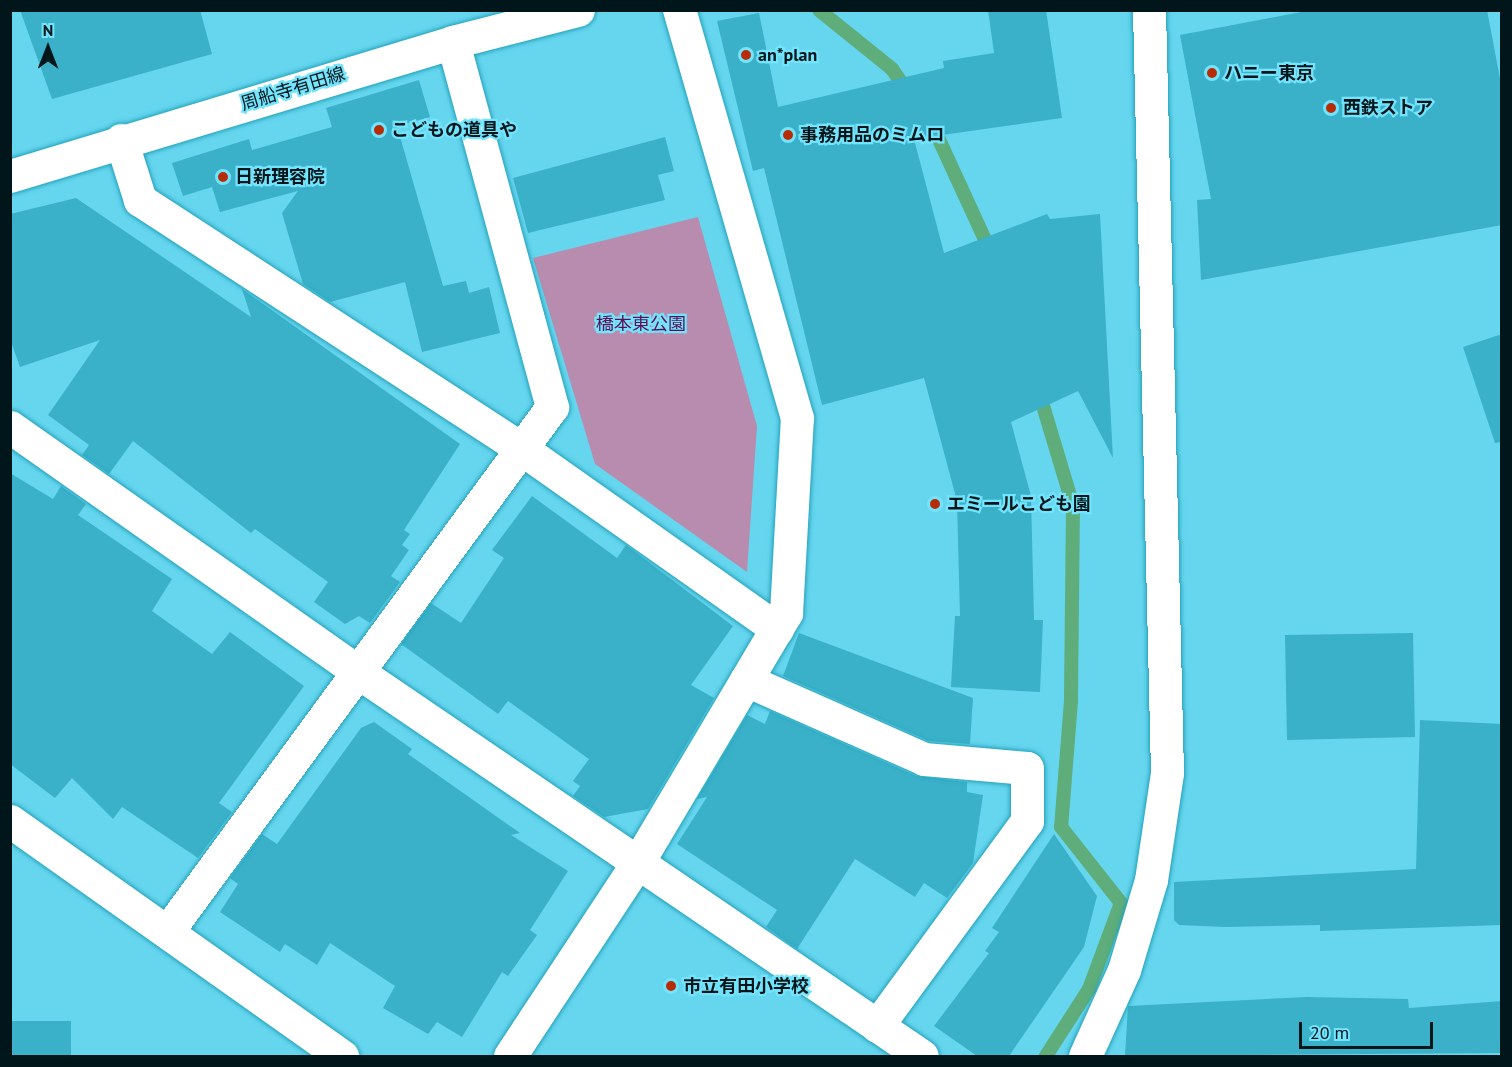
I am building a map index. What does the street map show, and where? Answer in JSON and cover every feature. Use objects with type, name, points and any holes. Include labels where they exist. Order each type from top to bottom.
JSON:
[{"type":"street","name":"周船寺有田線","points":[[10,176],[121,140],[453,42],[578,10]]},
{"type":"street","points":[[510,1056],[638,862],[786,614],[797,418],[679,10]]},
{"type":"street","points":[[1085,1056],[1124,970],[1151,880],[1167,773],[1149,10]]},
{"type":"street","points":[[167,932],[552,407],[453,42]]},
{"type":"street","points":[[121,140],[140,201],[522,448],[777,629]]},
{"type":"street","points":[[10,427],[358,672],[922,1056]]},
{"type":"street","points":[[746,680],[924,759],[1027,768],[1027,821],[877,1026]]},
{"type":"street","points":[[10,821],[342,1056]]},
{"type":"green space","name":"橋本東公園","points":[[698,217],[757,426],[747,572],[595,464],[533,258]]},
{"type":"building","points":[[20,10],[200,10],[212,54],[52,99]]},
{"type":"building","points":[[988,10],[1046,10],[1062,118],[914,139],[944,253],[1047,214],[1050,219],[1100,214],[1113,458],[1078,391],[1011,422],[1031,496],[1034,620],[1043,620],[1040,692],[951,687],[955,616],[960,616],[957,501],[924,378],[822,405],[764,168],[753,171],[717,21],[759,13],[778,107],[944,68],[943,61],[994,53]]},
{"type":"building","name":"西鉄ストア","points":[[1312,10],[1487,10],[1502,89],[1502,225],[1201,280],[1197,200],[1211,199],[1180,35]]},
{"type":"building","points":[[419,80],[430,117],[397,126],[443,286],[466,281],[469,293],[489,287],[500,333],[422,352],[405,282],[330,302],[303,284],[282,213],[298,191],[220,212],[212,187],[183,196],[172,163],[249,139],[252,150],[332,127],[326,108]]},
{"type":"building","points":[[665,137],[674,171],[658,175],[665,200],[528,233],[513,178]]},
{"type":"building","points":[[76,198],[251,317],[242,289],[460,444],[404,530],[410,534],[402,545],[409,550],[391,576],[400,582],[370,623],[359,616],[345,624],[314,602],[328,582],[255,529],[251,533],[133,441],[109,474],[82,455],[89,445],[48,415],[100,340],[20,367],[10,339],[10,214]]},
{"type":"building","points":[[1502,334],[1502,442],[1495,443],[1463,347]]},
{"type":"building","points":[[10,473],[53,499],[61,486],[86,504],[78,515],[172,579],[152,611],[212,654],[230,632],[304,686],[219,803],[232,812],[198,858],[122,807],[113,819],[72,778],[55,798],[10,764]]},
{"type":"building","points":[[532,496],[617,558],[626,545],[733,626],[691,685],[714,698],[648,809],[604,817],[573,796],[580,786],[573,781],[589,759],[508,701],[498,714],[401,644],[431,603],[461,623],[504,558],[492,550]]},
{"type":"building","points":[[799,633],[973,698],[970,744],[929,741],[783,676]]},
{"type":"building","points":[[1413,633],[1415,737],[1287,740],[1285,635]]},
{"type":"building","points":[[770,711],[916,776],[967,782],[967,792],[983,795],[973,863],[947,898],[924,883],[915,897],[855,859],[797,949],[766,927],[777,910],[677,844],[707,797],[697,799],[747,715],[765,724]]},
{"type":"building","points":[[1420,720],[1502,724],[1502,925],[1320,931],[1320,925],[1226,927],[1179,925],[1174,920],[1174,882],[1416,869]]},
{"type":"building","points":[[374,722],[412,749],[408,754],[520,833],[511,835],[568,871],[530,930],[537,935],[508,976],[502,972],[462,1037],[437,1022],[428,1034],[383,1008],[395,986],[330,943],[317,965],[285,944],[280,952],[220,912],[238,884],[230,878],[262,834],[277,844],[361,728]]},
{"type":"building","points":[[1054,834],[1097,896],[1084,947],[1009,1056],[977,1056],[934,1026],[989,953],[985,951],[999,932],[992,928]]},
{"type":"building","points":[[1307,997],[1408,999],[1409,1008],[1502,1001],[1502,1053],[1125,1056],[1128,1006]]},
{"type":"building","points":[[10,1021],[71,1021],[71,1056],[10,1056]]},
{"type":"waterway","points":[[819,10],[892,69],[909,93]]},
{"type":"waterway","points":[[930,120],[992,255]]},
{"type":"waterway","points":[[1038,389],[1073,506],[1071,701],[1061,827],[1121,903],[1089,989],[1046,1056]]},
{"type":"place","name":"an*plan","points":[[746,55]]},
{"type":"place","name":"ハニー東京","points":[[1212,73]]},
{"type":"place","name":"西鉄ストア","points":[[1331,108]]},
{"type":"place","name":"こどもの道具や","points":[[379,130]]},
{"type":"place","name":"事務用品のミムロ","points":[[788,135]]},
{"type":"place","name":"日新理容院","points":[[223,177]]},
{"type":"place","name":"エミールこども園","points":[[935,504]]},
{"type":"place","name":"市立有田小学校","points":[[671,986]]}]
